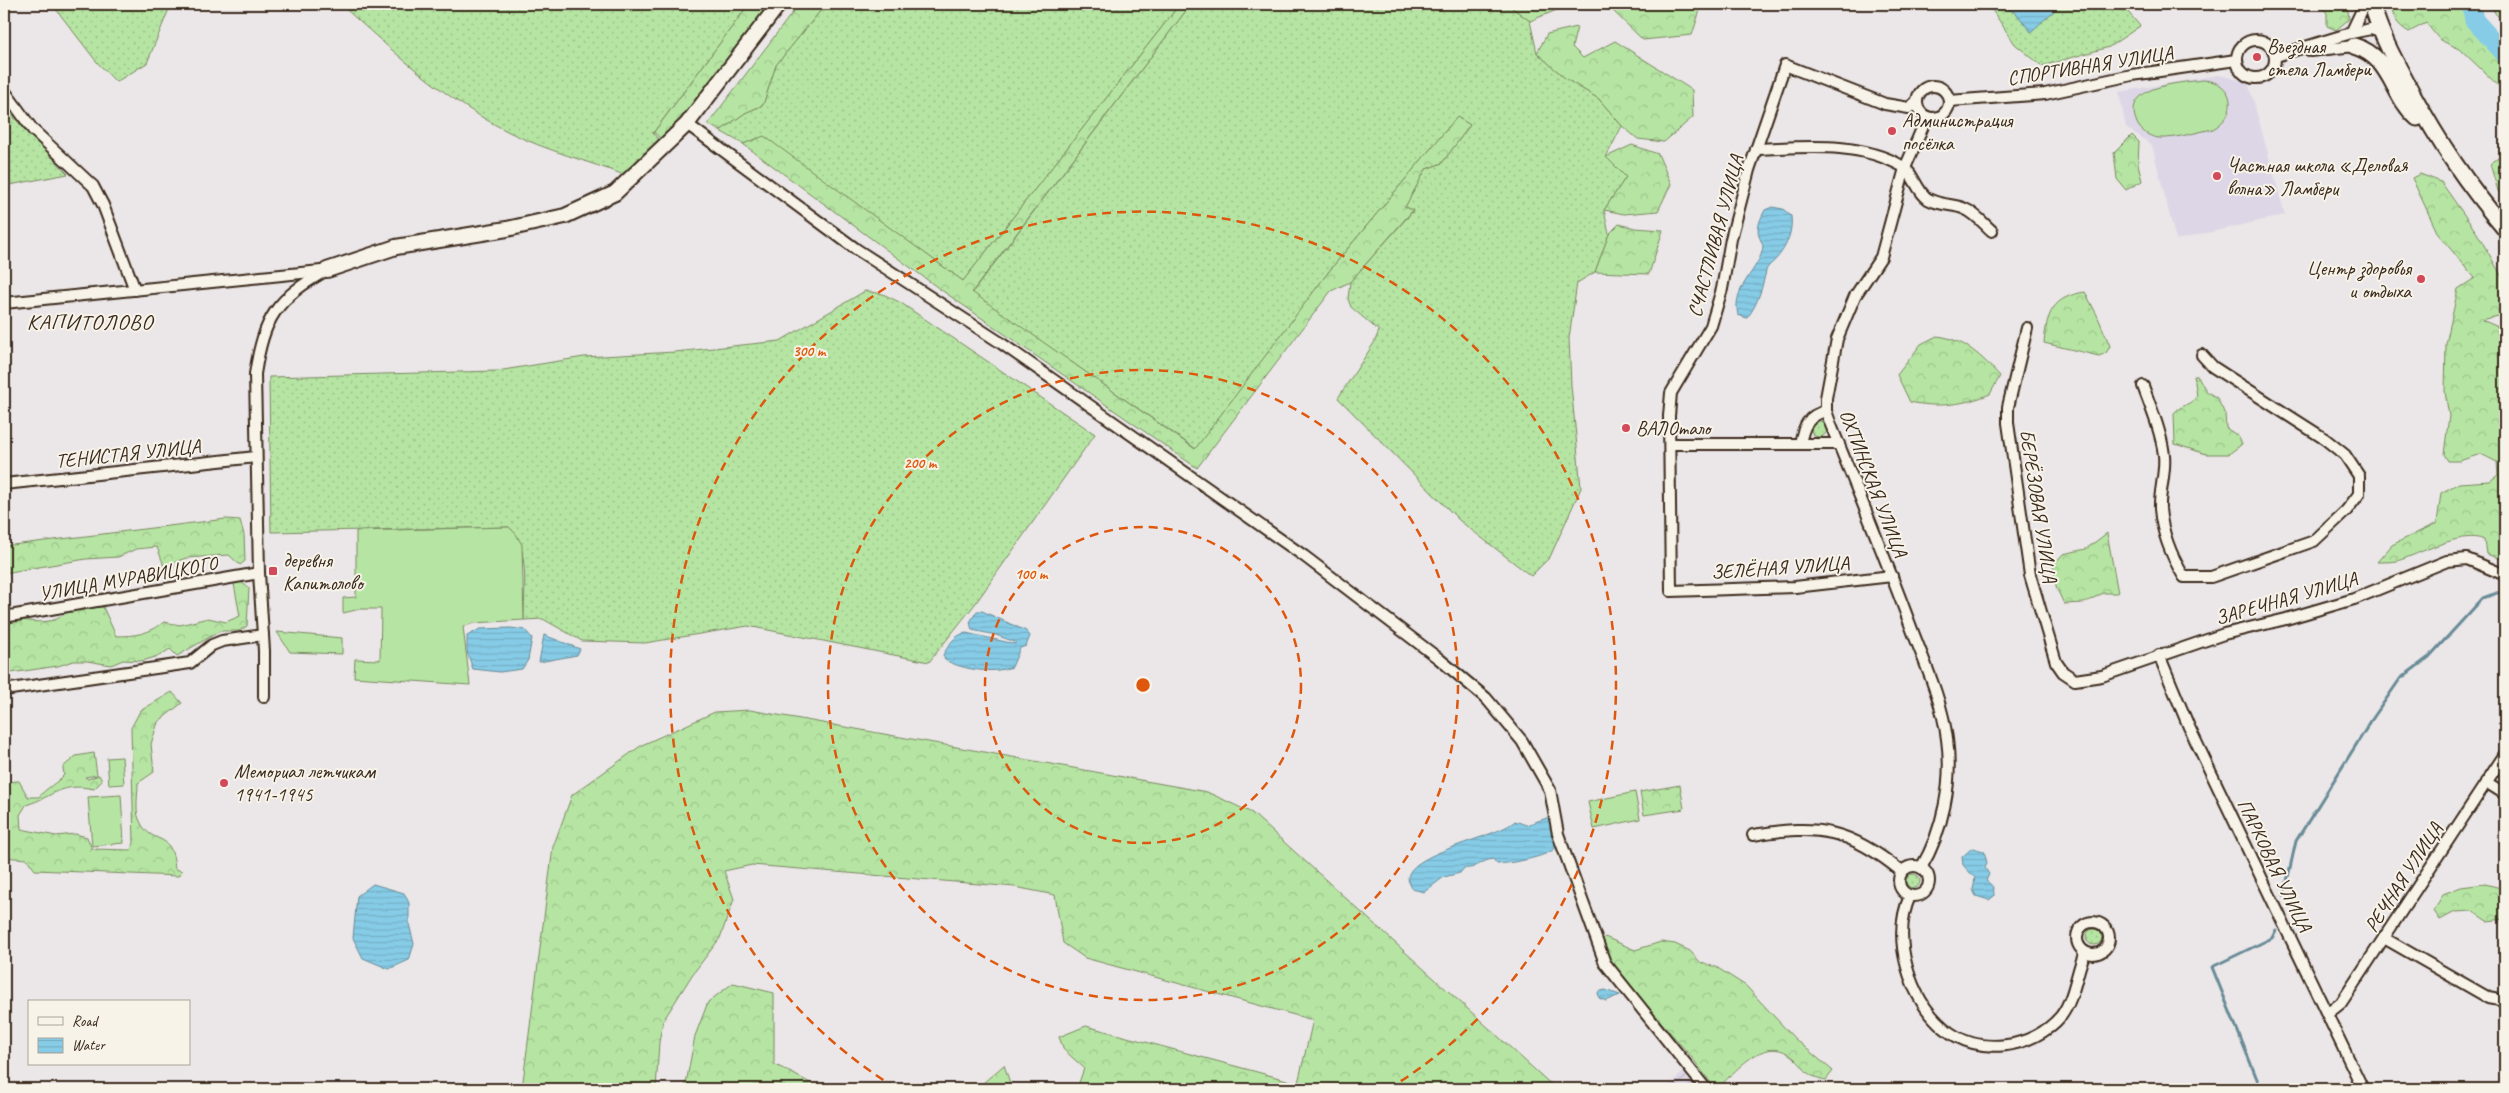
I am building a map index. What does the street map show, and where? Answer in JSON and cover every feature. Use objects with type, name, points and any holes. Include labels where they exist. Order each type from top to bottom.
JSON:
[{"type":"main road","points":[[2372,4],[2400,70],[2435,134],[2471,189],[2505,229]]},
{"type":"main road","points":[[2352,39],[2374,42],[2383,32]]},
{"type":"main road","points":[[2352,39],[2378,59],[2414,116],[2435,134]]},
{"type":"street","points":[[4,302],[327,270],[396,248],[508,229],[564,216],[615,193],[687,124],[778,4]]},
{"type":"street","points":[[2276,56],[2352,39],[2362,10],[2362,4]]},
{"type":"street","points":[[2256,39],[2266,41],[2276,56],[2273,69],[2256,79],[2247,76],[2239,69],[2236,60],[2238,50],[2245,42],[2256,39]]},
{"type":"street","name":"СПОРТИВНАЯ УЛИЦА","points":[[1949,101],[2045,94],[2132,75],[2236,60]]},
{"type":"street","name":"СЧАСТЛИВАЯ УЛИЦА","points":[[1671,591],[1671,393],[1711,326],[1722,289],[1731,240],[1756,148],[1785,65],[1885,104],[1909,108],[1917,101]]},
{"type":"street","points":[[1940,87],[1946,92],[1949,101],[1945,113],[1938,117],[1927,116],[1918,109],[1917,101],[1919,94],[1924,88],[1940,87]]},
{"type":"street","points":[[4,90],[33,130],[93,186],[104,205],[135,290]]},
{"type":"street","name":"ОХТИНСКАЯ УЛИЦА","points":[[1921,868],[1938,828],[1945,800],[1949,766],[1942,709],[1892,576],[1826,411],[1828,380],[1837,339],[1855,296],[1881,257],[1905,168],[1927,116]]},
{"type":"street","points":[[687,124],[856,249],[998,340],[1304,556],[1438,658],[1486,698],[1522,741],[1550,790],[1558,834],[1605,963],[1706,1089]]},
{"type":"street","points":[[1756,148],[1844,147],[1876,154],[1905,168],[1916,188],[1928,198],[1945,206],[1965,208],[1992,231]]},
{"type":"street","points":[[264,697],[263,634],[259,573],[255,374],[259,347],[269,320],[282,301],[304,283],[327,270]]},
{"type":"street","name":"БЕРЁЗОВАЯ УЛИЦА","points":[[2027,328],[2008,407],[2008,423],[2030,576],[2056,662],[2063,672],[2075,680]]},
{"type":"street","points":[[2143,386],[2162,439],[2164,458],[2160,509],[2174,560],[2184,577],[2211,577],[2314,541],[2346,511],[2359,494],[2359,476],[2345,455],[2325,439],[2213,367],[2202,355]]},
{"type":"street","points":[[1800,444],[1804,426],[1809,419],[1818,413],[1826,411]]},
{"type":"street","points":[[1670,444],[1839,444]]},
{"type":"street","name":"ТЕНИСТАЯ УЛИЦА","points":[[4,484],[256,457]]},
{"type":"street","name":"ЗАРЕЧНАЯ УЛИЦА","points":[[2075,680],[2102,676],[2224,634],[2286,619],[2354,598],[2447,561],[2467,559],[2505,575]]},
{"type":"street","name":"УЛИЦА МУРАВИЦКОГО","points":[[4,618],[259,573]]},
{"type":"street","name":"ЗЕЛЁНАЯ УЛИЦА","points":[[1671,591],[1795,587],[1892,576]]},
{"type":"street","points":[[4,690],[190,663],[212,645],[222,641],[263,634]]},
{"type":"street","name":"ПАРКОВАЯ УЛИЦА","points":[[2159,655],[2189,727],[2363,1089]]},
{"type":"street","name":"РЕЧНАЯ УЛИЦА","points":[[2327,1014],[2341,1003],[2505,754]]},
{"type":"street","points":[[2486,782],[2505,794]]},
{"type":"street","points":[[1753,835],[1809,829],[1837,834],[1863,844],[1902,872]]},
{"type":"street","points":[[1908,867],[1921,868],[1928,876],[1929,884],[1926,891],[1920,896],[1910,896],[1900,887],[1899,879],[1902,872],[1908,867]]},
{"type":"street","points":[[1910,896],[1905,908],[1902,934],[1907,967],[1913,984],[1932,1014],[1945,1028],[1980,1044],[2001,1047],[2018,1043],[2050,1026],[2061,1015],[2076,986],[2085,952]]},
{"type":"street","points":[[2384,938],[2488,998],[2505,1001]]},
{"type":"shaded area","name":"Частная школа «Деловая волна» Ламбери","points":[[2219,75],[2248,82],[2285,215],[2176,240],[2152,145],[2126,127],[2119,92]]},
{"type":"shaded area","points":[[1683,1072],[1697,1089],[1666,1089]]},
{"type":"green space","points":[[52,4],[171,4],[147,63],[116,82],[96,61]]},
{"type":"green space","points":[[340,4],[749,4],[653,133],[663,144],[627,176],[538,145],[486,119],[420,74]]},
{"type":"green space","points":[[749,4],[770,4],[663,141],[654,132]]},
{"type":"green space","points":[[799,4],[826,4],[776,65],[763,105],[745,113],[720,131],[708,124]]},
{"type":"green space","points":[[826,4],[1180,4],[963,281],[764,137],[743,144],[720,131],[745,113],[763,105],[776,65]]},
{"type":"green space","points":[[1180,4],[1191,4],[972,292],[1195,449],[1330,270],[1457,117],[1470,125],[1442,163],[1426,169],[1405,207],[1413,210],[1350,282],[1331,291],[1197,468],[937,287],[743,144],[764,136],[963,281]]},
{"type":"green space","points":[[1191,4],[1507,4],[1530,21],[1537,53],[1566,79],[1599,99],[1622,126],[1606,157],[1626,177],[1604,210],[1609,234],[1595,272],[1577,283],[1569,338],[1571,385],[1581,488],[1550,557],[1531,576],[1460,521],[1338,398],[1374,343],[1379,331],[1351,307],[1348,299],[1350,282],[1413,211],[1405,207],[1426,169],[1442,163],[1470,125],[1457,117],[1330,270],[1196,449],[972,293]]},
{"type":"green space","points":[[1507,4],[1549,4],[1559,9],[1530,21]]},
{"type":"green space","points":[[1613,4],[1702,4],[1692,35],[1643,40],[1608,6]]},
{"type":"green space","points":[[1988,4],[2121,4],[2140,26],[2109,47],[2042,66],[2015,44]]},
{"type":"green space","points":[[2319,4],[2347,4],[2349,19],[2336,30],[2327,26],[2327,13]]},
{"type":"green space","points":[[2391,4],[2463,4],[2479,36],[2505,61],[2505,92],[2460,49],[2440,40],[2426,23],[2409,32],[2405,30],[2394,17]]},
{"type":"green space","points":[[2491,4],[2505,4],[2505,24],[2495,13]]},
{"type":"green space","points":[[1577,27],[1572,47],[1583,58],[1615,41],[1692,90],[1693,117],[1664,142],[1638,139],[1622,126],[1599,99],[1566,79],[1537,53],[1547,34]]},
{"type":"green space","points":[[2203,80],[2221,86],[2227,92],[2230,99],[2230,107],[2222,123],[2213,129],[2166,138],[2152,136],[2141,129],[2137,123],[2134,110],[2137,101],[2144,93],[2168,85]]},
{"type":"green space","points":[[4,101],[16,120],[68,174],[4,186]]},
{"type":"green space","points":[[2132,135],[2139,142],[2138,164],[2142,181],[2126,190],[2117,179],[2114,153]]},
{"type":"green space","points":[[1632,145],[1658,154],[1671,184],[1658,211],[1624,214],[1604,210],[1626,177],[1606,157]]},
{"type":"green space","points":[[2505,153],[2505,202],[2498,191],[2490,164]]},
{"type":"green space","points":[[2420,174],[2441,182],[2477,233],[2505,282],[2505,314],[2482,320],[2505,330],[2505,560],[2486,554],[2484,540],[2475,537],[2453,540],[2397,561],[2377,562],[2392,545],[2437,523],[2441,493],[2459,483],[2490,481],[2498,475],[2497,462],[2481,454],[2459,461],[2448,461],[2444,454],[2449,416],[2445,392],[2446,344],[2458,289],[2475,278],[2438,234],[2412,178]]},
{"type":"green space","points":[[1619,224],[1635,228],[1663,230],[1649,274],[1595,272],[1609,234]]},
{"type":"green space","points":[[865,291],[883,294],[901,303],[1095,434],[975,604],[929,662],[748,626],[645,643],[582,641],[543,619],[524,620],[525,584],[523,557],[516,535],[509,527],[271,532],[269,377],[497,371],[584,357],[675,352],[780,341]]},
{"type":"green space","points":[[2085,292],[2110,346],[2106,353],[2099,356],[2044,343],[2047,323],[2053,308],[2065,298]]},
{"type":"green space","points":[[1937,336],[1956,341],[1972,350],[2000,376],[1990,394],[1970,401],[1940,405],[1910,402],[1897,375],[1921,344]]},
{"type":"green space","points":[[2194,376],[2198,376],[2206,391],[2217,398],[2225,414],[2226,428],[2238,436],[2242,444],[2229,454],[2206,454],[2175,444],[2174,413],[2197,396]]},
{"type":"green space","points":[[1816,421],[1822,421],[1827,426],[1825,435],[1816,437],[1811,432],[1811,426]]},
{"type":"green space","points":[[226,519],[240,520],[244,535],[245,561],[240,565],[229,555],[186,558],[175,562],[169,578],[164,577],[163,563],[157,547],[136,549],[118,557],[86,559],[4,573],[4,546]]},
{"type":"green space","points":[[509,527],[516,534],[522,545],[524,620],[474,623],[463,627],[470,685],[354,677],[355,659],[380,660],[381,612],[381,609],[360,609],[343,613],[343,598],[356,597],[356,531]]},
{"type":"green space","points":[[2107,533],[2118,593],[2103,593],[2084,603],[2064,604],[2056,587],[2053,565],[2063,554],[2086,549]]},
{"type":"green space","points":[[238,580],[249,588],[247,626],[239,631],[220,631],[177,656],[170,649],[159,656],[142,661],[123,660],[111,665],[73,661],[58,666],[4,674],[4,607],[20,619],[41,622],[56,619],[76,610],[103,607],[116,636],[129,636],[147,632],[164,622],[180,625],[208,618],[226,622],[240,616],[234,584]]},
{"type":"green space","points":[[277,632],[342,638],[342,654],[290,652]]},
{"type":"green space","points":[[172,692],[182,703],[158,722],[151,744],[154,772],[138,783],[137,807],[139,819],[144,828],[170,847],[175,869],[182,871],[178,876],[35,870],[27,859],[4,857],[4,782],[19,781],[28,797],[39,797],[64,775],[63,767],[76,756],[94,753],[97,775],[85,777],[88,779],[99,775],[102,781],[94,789],[74,787],[58,791],[26,805],[20,815],[21,829],[56,836],[75,834],[87,837],[92,849],[131,850],[134,843],[131,728],[140,711]]},
{"type":"green space","points":[[750,710],[1207,792],[1252,813],[1556,1089],[1077,1089],[1084,1068],[1064,1050],[1059,1037],[1086,1026],[1298,1083],[1313,1020],[1085,958],[1063,943],[1055,895],[1015,887],[752,865],[724,871],[734,899],[720,938],[692,975],[663,1021],[659,1042],[656,1089],[522,1089],[553,847],[572,795],[642,745],[715,712]]},
{"type":"green space","points":[[122,757],[124,784],[109,785],[107,758]]},
{"type":"green space","points":[[1680,785],[1684,809],[1644,815],[1640,792]]},
{"type":"green space","points":[[1635,792],[1640,819],[1594,829],[1588,802]]},
{"type":"green space","points":[[121,795],[124,843],[92,846],[88,797]]},
{"type":"green space","points":[[1910,874],[1916,874],[1920,881],[1916,888],[1910,888],[1906,884],[1906,878]]},
{"type":"green space","points":[[2485,884],[2505,889],[2505,919],[2487,921],[2472,911],[2455,912],[2440,920],[2434,911],[2443,894],[2461,887]]},
{"type":"green space","points":[[2094,929],[2102,937],[2094,945],[2086,937]]},
{"type":"green space","points":[[1605,937],[1635,950],[1661,942],[1675,944],[1690,951],[1701,963],[1716,967],[1746,986],[1795,1039],[1833,1071],[1826,1080],[1814,1077],[1785,1052],[1774,1049],[1754,1056],[1719,1087],[1714,1087],[1693,1059],[1613,966],[1602,940]]},
{"type":"green space","points":[[733,983],[774,993],[774,1064],[822,1089],[685,1089],[695,1036],[708,1002]]},
{"type":"green space","points":[[1004,1065],[1012,1089],[976,1089]]},
{"type":"green space","points":[[888,1085],[954,1089],[822,1089]]},
{"type":"water","points":[[2003,4],[2061,4],[2031,32],[2016,13],[2002,6]]},
{"type":"water","points":[[1772,207],[1783,209],[1791,216],[1790,233],[1783,249],[1767,269],[1757,301],[1747,318],[1738,315],[1737,305],[1739,296],[1742,287],[1761,255],[1763,247],[1758,233],[1759,226],[1765,210]]},
{"type":"water","points":[[977,611],[982,611],[1026,631],[1030,636],[1026,646],[1020,648],[1012,667],[978,670],[945,660],[943,655],[950,644],[955,638],[966,633],[1015,644],[1015,642],[996,635],[972,630],[970,622]]},
{"type":"water","points":[[511,628],[525,630],[532,638],[528,660],[522,669],[500,672],[473,669],[467,652],[467,636],[480,629]]},
{"type":"water","points":[[544,635],[580,649],[577,655],[539,662]]},
{"type":"water","points":[[1547,818],[1551,822],[1558,845],[1548,853],[1521,861],[1497,864],[1493,859],[1489,860],[1472,868],[1464,868],[1460,873],[1444,877],[1424,892],[1412,889],[1408,881],[1412,869],[1438,853],[1491,833],[1515,821],[1526,825]]},
{"type":"water","points":[[1972,848],[1984,851],[1987,863],[1985,868],[1989,874],[1986,881],[1992,885],[1994,891],[1994,896],[1989,900],[1976,896],[1973,890],[1975,878],[1963,865],[1962,857]]},
{"type":"water","points":[[373,884],[404,893],[409,903],[409,924],[414,944],[409,960],[389,969],[363,958],[353,938],[357,896]]},
{"type":"water","points":[[1605,990],[1620,995],[1606,1001],[1599,998],[1598,992]]},
{"type":"waterway","points":[[2471,4],[2474,20],[2505,54]]},
{"type":"waterway","points":[[2284,895],[2296,841],[2371,721],[2400,679],[2429,657],[2483,598],[2505,590]]},
{"type":"waterway","points":[[2261,1089],[2212,967],[2272,938],[2276,930]]},
{"type":"place","name":"Въездная стела Ламбери","points":[[2257,57]]},
{"type":"place","name":"Администрация посёлка","points":[[1892,131]]},
{"type":"place","name":"Частная школа «Деловая волна» Ламбери","points":[[2217,176]]},
{"type":"place","name":"Центр здоровья и отдыха","points":[[2421,279]]},
{"type":"place","name":"ВАЛОтало","points":[[1626,428]]},
{"type":"place","name":"деревня Капитолово","points":[[273,571]]},
{"type":"place","name":"Мемориал летчикам 1941-1945","points":[[224,783]]},
{"type":"district","name":"КАПИТОЛОВО","points":[[90,321]]}]
